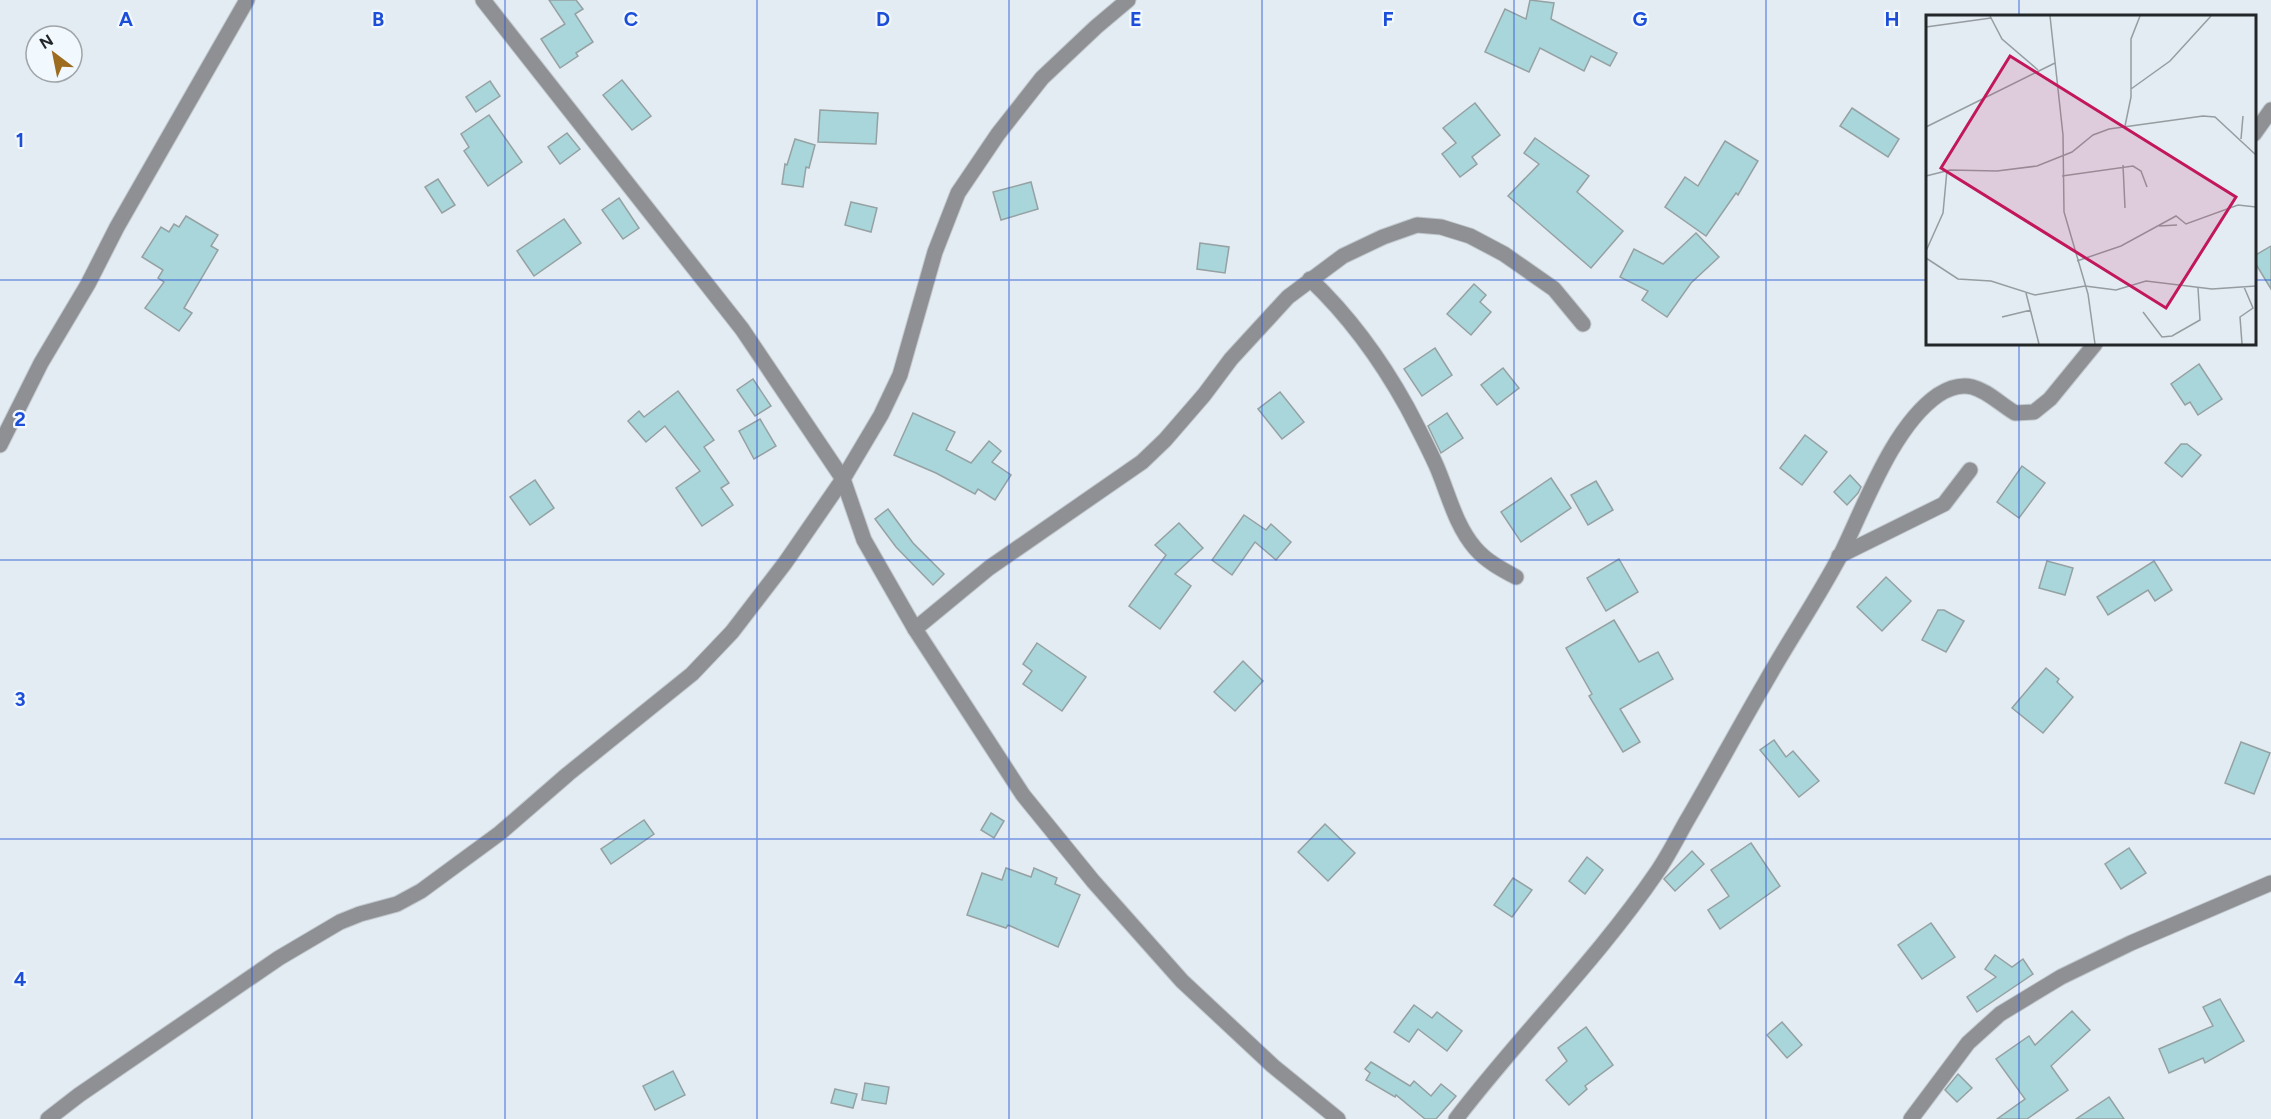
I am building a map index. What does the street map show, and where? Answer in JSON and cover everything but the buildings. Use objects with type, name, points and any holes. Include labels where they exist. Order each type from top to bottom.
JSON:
[{"type":"street","points":[[483,0],[742,329],[843,479],[864,540],[915,629],[1023,795],[1093,881],[1182,981],[1273,1066],[1338,1119]]},
{"type":"street","points":[[54,1117],[279,958],[340,922],[397,904],[421,891],[500,833],[568,774],[692,674],[732,632],[785,563],[843,479],[881,415],[900,375],[935,252],[958,194],[998,134],[1042,78],[1128,0]]},
{"type":"street","points":[[0,445],[41,363],[242,2]]},
{"type":"street","points":[[2256,131],[2271,110]]},
{"type":"street","points":[[915,629],[990,567],[1142,462],[1165,440],[1204,395],[1231,359],[1288,297],[1343,256],[1383,237],[1417,225],[1441,227],[1470,236],[1504,254],[1554,288],[1583,324]]},
{"type":"street","points":[[1310,279],[1346,317],[1368,346],[1406,406],[1436,464],[1465,534],[1476,549],[1497,567],[1516,577]]},
{"type":"street","points":[[1456,1119],[1484,1083],[1577,977],[1658,871],[1839,556],[1884,462],[1907,427],[1925,406],[1940,394],[1958,386],[1976,387],[1990,394],[2014,413],[2034,412],[2050,399],[2094,345]]},
{"type":"street","points":[[1839,556],[1944,504],[1970,470]]},
{"type":"street","points":[[1911,1119],[1968,1043],[2001,1014],[2061,977],[2131,943],[2271,883]]}]
